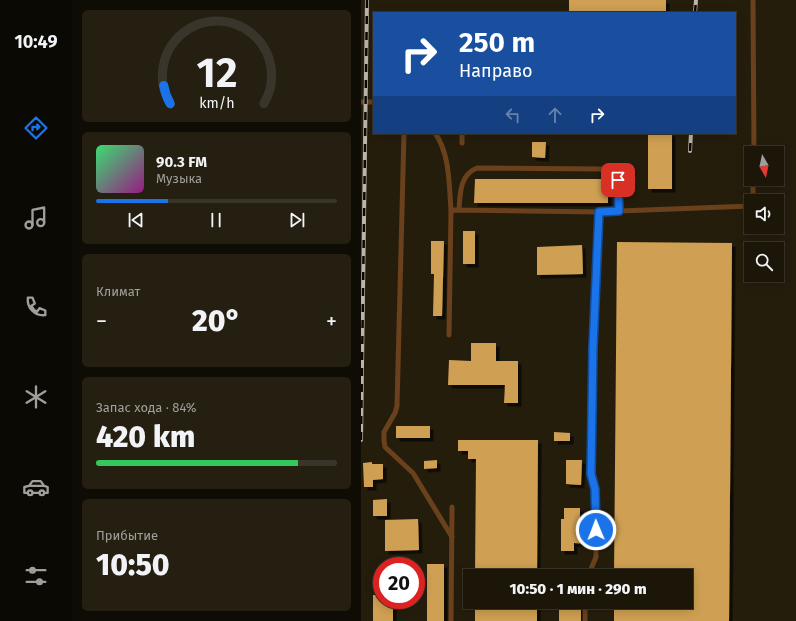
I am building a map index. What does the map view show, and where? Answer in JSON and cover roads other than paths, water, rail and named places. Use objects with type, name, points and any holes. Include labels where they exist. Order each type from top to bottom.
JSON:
[{"type":"lane","points":[[753,0],[753,146]]},
{"type":"lane","points":[[361,102],[373,102]]},
{"type":"lane","points":[[404,134],[397,406],[385,432],[384,440],[385,447],[413,473],[452,537]]},
{"type":"lane","points":[[436,134],[440,140],[446,159],[451,210],[449,335]]},
{"type":"lane","points":[[462,134],[462,142]]},
{"type":"lane","points":[[459,210],[462,183],[470,170],[482,167],[609,170],[616,174],[618,180],[619,211]]},
{"type":"lane","points":[[451,210],[599,212],[744,206]]},
{"type":"lane","points":[[591,569],[596,557],[595,489],[591,474],[593,347],[599,212]]},
{"type":"lane","points":[[451,621],[452,507]]},
{"type":"lane","points":[[585,609],[585,621]]},
{"type":"railway","points":[[361,440],[367,0]]},
{"type":"railway","points":[[695,12],[696,0]]},
{"type":"railway","points":[[690,151],[691,134]]}]
